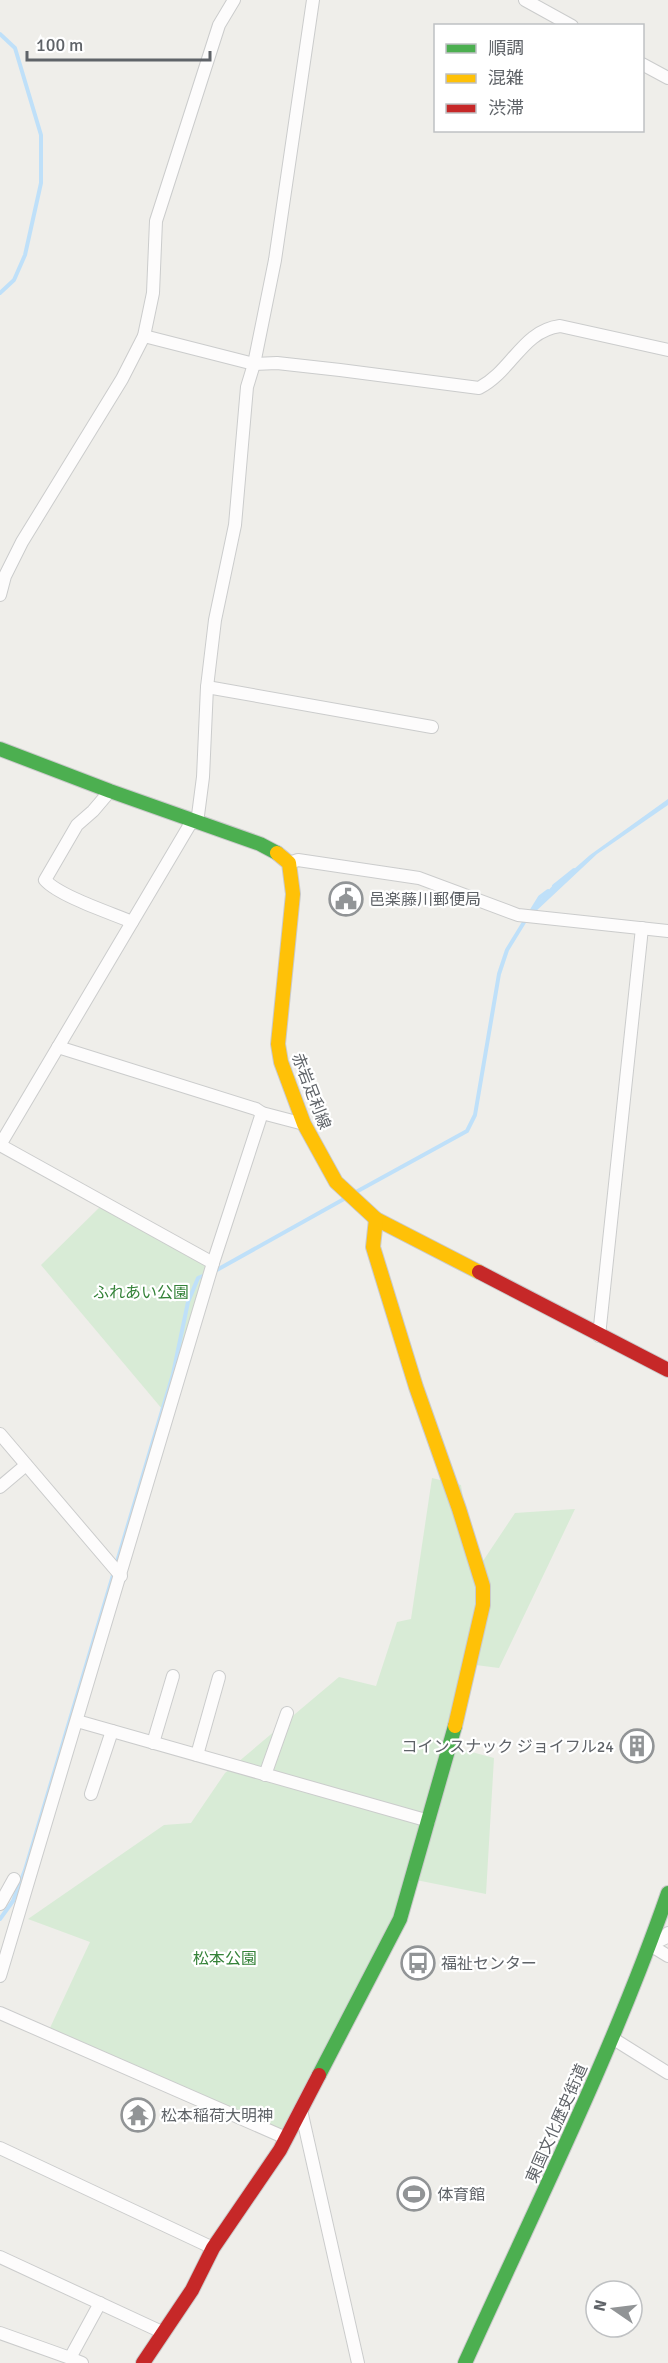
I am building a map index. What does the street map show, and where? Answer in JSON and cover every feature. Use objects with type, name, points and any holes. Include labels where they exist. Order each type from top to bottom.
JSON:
[{"type":"main road","points":[[0,749],[194,822],[260,844],[276,852],[289,863]]},
{"type":"main road","name":"赤岩足利線","points":[[289,863],[293,894],[278,1044],[281,1062],[304,1124],[336,1182],[376,1219],[668,1370]]},
{"type":"main road","points":[[143,2363],[192,2290],[213,2248],[280,2150],[400,1918],[429,1821],[483,1605],[483,1586],[459,1509],[416,1387],[373,1247],[376,1219]]},
{"type":"main road","name":"東国文化歴史街道","points":[[465,2363],[612,2038],[650,1945],[668,1893]]},
{"type":"street","points":[[0,595],[22,542],[122,379],[144,336],[153,293],[156,221],[219,25],[234,0]]},
{"type":"street","points":[[213,1263],[0,1145],[194,822],[203,777],[207,687],[215,620],[235,525],[247,387],[254,364],[275,260],[313,0]]},
{"type":"street","points":[[525,0],[568,24]]},
{"type":"street","points":[[644,65],[668,78]]},
{"type":"street","points":[[144,336],[254,364],[277,363],[340,369],[478,388],[492,381],[532,336],[547,328],[560,326],[668,350]]},
{"type":"street","points":[[207,687],[432,727]]},
{"type":"street","points":[[110,791],[78,825],[45,879],[50,885],[82,901],[132,922]]},
{"type":"street","points":[[289,863],[298,860],[419,878],[518,915],[668,931]]},
{"type":"street","points":[[599,1336],[642,928]]},
{"type":"street","points":[[58,1047],[256,1109],[262,1113],[304,1124]]},
{"type":"street","points":[[0,1976],[213,1263],[262,1113]]},
{"type":"street","points":[[0,1434],[121,1576]]},
{"type":"street","points":[[0,1487],[26,1465]]},
{"type":"street","points":[[153,1743],[173,1676]]},
{"type":"street","points":[[197,1755],[219,1677]]},
{"type":"street","points":[[266,1775],[287,1713]]},
{"type":"street","points":[[77,1721],[429,1821]]},
{"type":"street","points":[[91,1794],[112,1731]]},
{"type":"street","points":[[0,1904],[14,1879]]},
{"type":"street","points":[[650,1945],[665,1938],[668,1933]]},
{"type":"street","points":[[650,1945],[668,1956]]},
{"type":"street","points":[[0,2013],[286,2138]]},
{"type":"street","points":[[612,2038],[668,2073]]},
{"type":"street","points":[[301,2108],[358,2363]]},
{"type":"street","points":[[0,2148],[213,2248]]},
{"type":"street","points":[[0,2256],[164,2333]]},
{"type":"street","points":[[0,2333],[76,2360],[100,2303]]},
{"type":"green space","name":"ふれあい公園","points":[[104,1203],[213,1263],[168,1416],[41,1265]]},
{"type":"green space","name":"松本公園","points":[[432,1478],[461,1485],[475,1573],[515,1513],[575,1509],[499,1668],[468,1664],[449,1746],[494,1758],[486,1894],[416,1880],[287,2135],[49,2030],[90,1942],[28,1919],[164,1825],[191,1823],[225,1773],[339,1677],[376,1686],[397,1622],[411,1619]]},
{"type":"water","points":[[668,799],[668,805],[597,854],[534,913],[529,912],[555,883],[557,884],[590,855]]},
{"type":"waterway","points":[[0,34],[15,48],[41,135],[41,183],[25,255],[14,280],[0,293]]},
{"type":"waterway","points":[[554,886],[574,870]]},
{"type":"waterway","points":[[532,910],[540,897],[548,891]]},
{"type":"waterway","points":[[356,1192],[467,1131],[475,1115],[499,974],[507,950],[526,919]]},
{"type":"waterway","points":[[215,1271],[344,1199]]},
{"type":"waterway","points":[[0,1919],[13,1901],[25,1870],[173,1374],[188,1302],[198,1278],[205,1275]]},
{"type":"traffic: fast","points":[[0,749],[260,844],[277,853]]},
{"type":"traffic: fast","points":[[319,2075],[400,1919],[455,1726]]},
{"type":"traffic: fast","points":[[465,2363],[598,2072],[668,1893]]},
{"type":"traffic: slow","points":[[277,853],[289,863],[293,894],[278,1044],[281,1062],[304,1124],[336,1182],[376,1219],[479,1272]]},
{"type":"traffic: slow","points":[[376,1219],[373,1247],[416,1387],[459,1509],[483,1586],[483,1605],[455,1726]]},
{"type":"traffic: jam","points":[[479,1272],[668,1370]]},
{"type":"traffic: jam","points":[[143,2363],[192,2290],[213,2248],[280,2150],[319,2075]]},
{"type":"place","name":"邑楽藤川郵便局","points":[[346,899]]},
{"type":"place","name":"コインスナック ジョイフル24","points":[[637,1746]]},
{"type":"place","name":"福祉センター","points":[[418,1963]]},
{"type":"place","name":"松本稲荷大明神","points":[[138,2115]]},
{"type":"place","name":"体育館","points":[[414,2194]]}]
